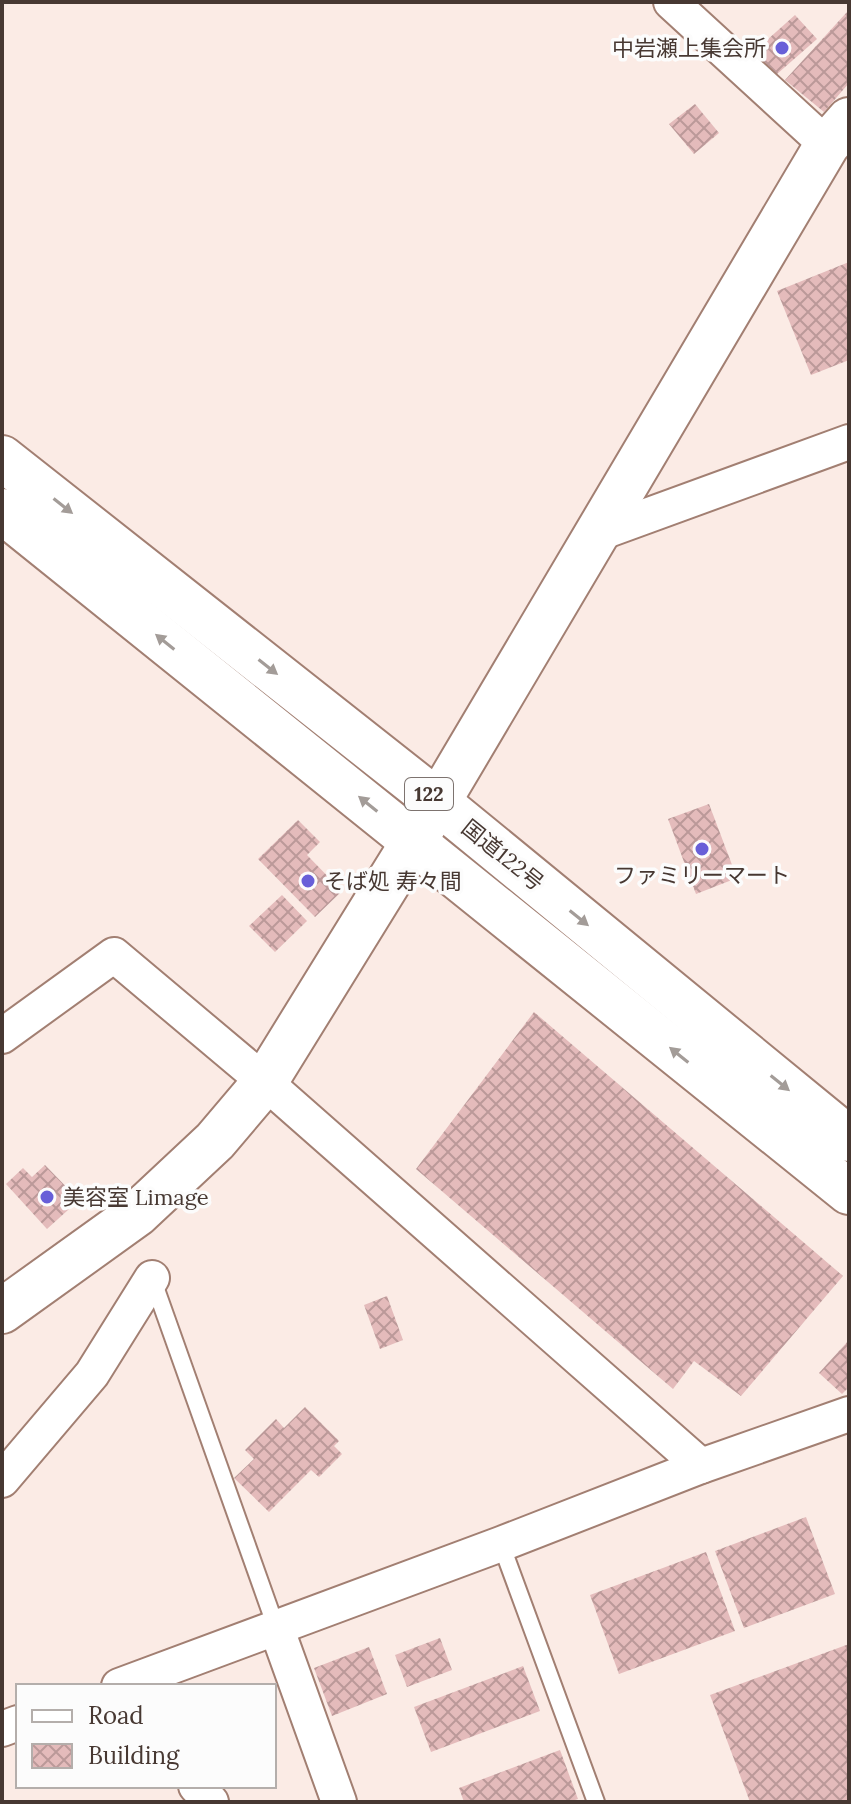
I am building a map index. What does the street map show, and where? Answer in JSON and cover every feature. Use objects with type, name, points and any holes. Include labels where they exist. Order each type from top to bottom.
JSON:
[{"type":"main road","points":[[2,1311],[137,1214],[215,1141],[265,1082],[438,802],[838,133]]},
{"type":"main road","name":"国道122号","points":[[2,458],[438,802],[849,1139]]},
{"type":"main road","name":"国道122号","points":[[2,511],[849,1192]]},
{"type":"street","points":[[671,2],[838,133]]},
{"type":"street","points":[[597,534],[849,442]]},
{"type":"street","points":[[2,1036],[114,955],[265,1082],[701,1466]]},
{"type":"street","points":[[2,1480],[92,1374],[152,1278]]},
{"type":"street","points":[[124,1684],[701,1466],[849,1414]]},
{"type":"street","points":[[276,1627],[339,1802]]},
{"type":"lane","points":[[152,1278],[276,1627]]},
{"type":"lane","points":[[501,1544],[596,1802]]},
{"type":"building","points":[[847,12],[849,83],[824,112],[785,80]]},
{"type":"building","name":"中岩瀬上集会所","points":[[795,15],[817,39],[769,81],[748,57]]},
{"type":"building","points":[[695,104],[719,133],[694,154],[669,124]]},
{"type":"building","points":[[849,262],[849,360],[811,375],[777,291]]},
{"type":"building","name":"ファミリーマート","points":[[709,804],[737,878],[696,894],[668,819]]},
{"type":"building","points":[[298,820],[320,842],[307,855],[342,891],[315,917],[258,859]]},
{"type":"building","points":[[282,895],[307,921],[275,952],[249,926]]},
{"type":"building","points":[[534,1012],[843,1276],[741,1396],[694,1361],[673,1389],[416,1169]]},
{"type":"building","points":[[45,1165],[79,1200],[47,1229],[6,1184],[23,1168],[32,1177]]},
{"type":"building","points":[[387,1296],[403,1340],[380,1349],[364,1305]]},
{"type":"building","points":[[849,1340],[849,1387],[842,1394],[819,1373]]},
{"type":"building","points":[[305,1407],[339,1441],[334,1446],[342,1454],[319,1477],[311,1470],[269,1512],[234,1478],[254,1459],[245,1450],[276,1419],[284,1428]]},
{"type":"building","points":[[806,1517],[835,1594],[744,1628],[715,1551]]},
{"type":"building","points":[[706,1552],[735,1631],[619,1674],[590,1595]]},
{"type":"building","points":[[440,1638],[452,1670],[407,1687],[395,1655]]},
{"type":"building","points":[[849,1644],[849,1802],[750,1802],[710,1695]]},
{"type":"building","points":[[369,1647],[387,1694],[332,1716],[314,1668]]},
{"type":"building","points":[[523,1666],[540,1711],[431,1752],[414,1707]]},
{"type":"building","points":[[560,1750],[578,1799],[569,1802],[464,1802],[459,1788]]},
{"type":"place","name":"中岩瀬上集会所","points":[[782,48]]},
{"type":"place","name":"ファミリーマート","points":[[702,849]]},
{"type":"place","name":"そば処 寿々間","points":[[308,881]]},
{"type":"place","name":"美容室 Limage","points":[[47,1197]]}]
